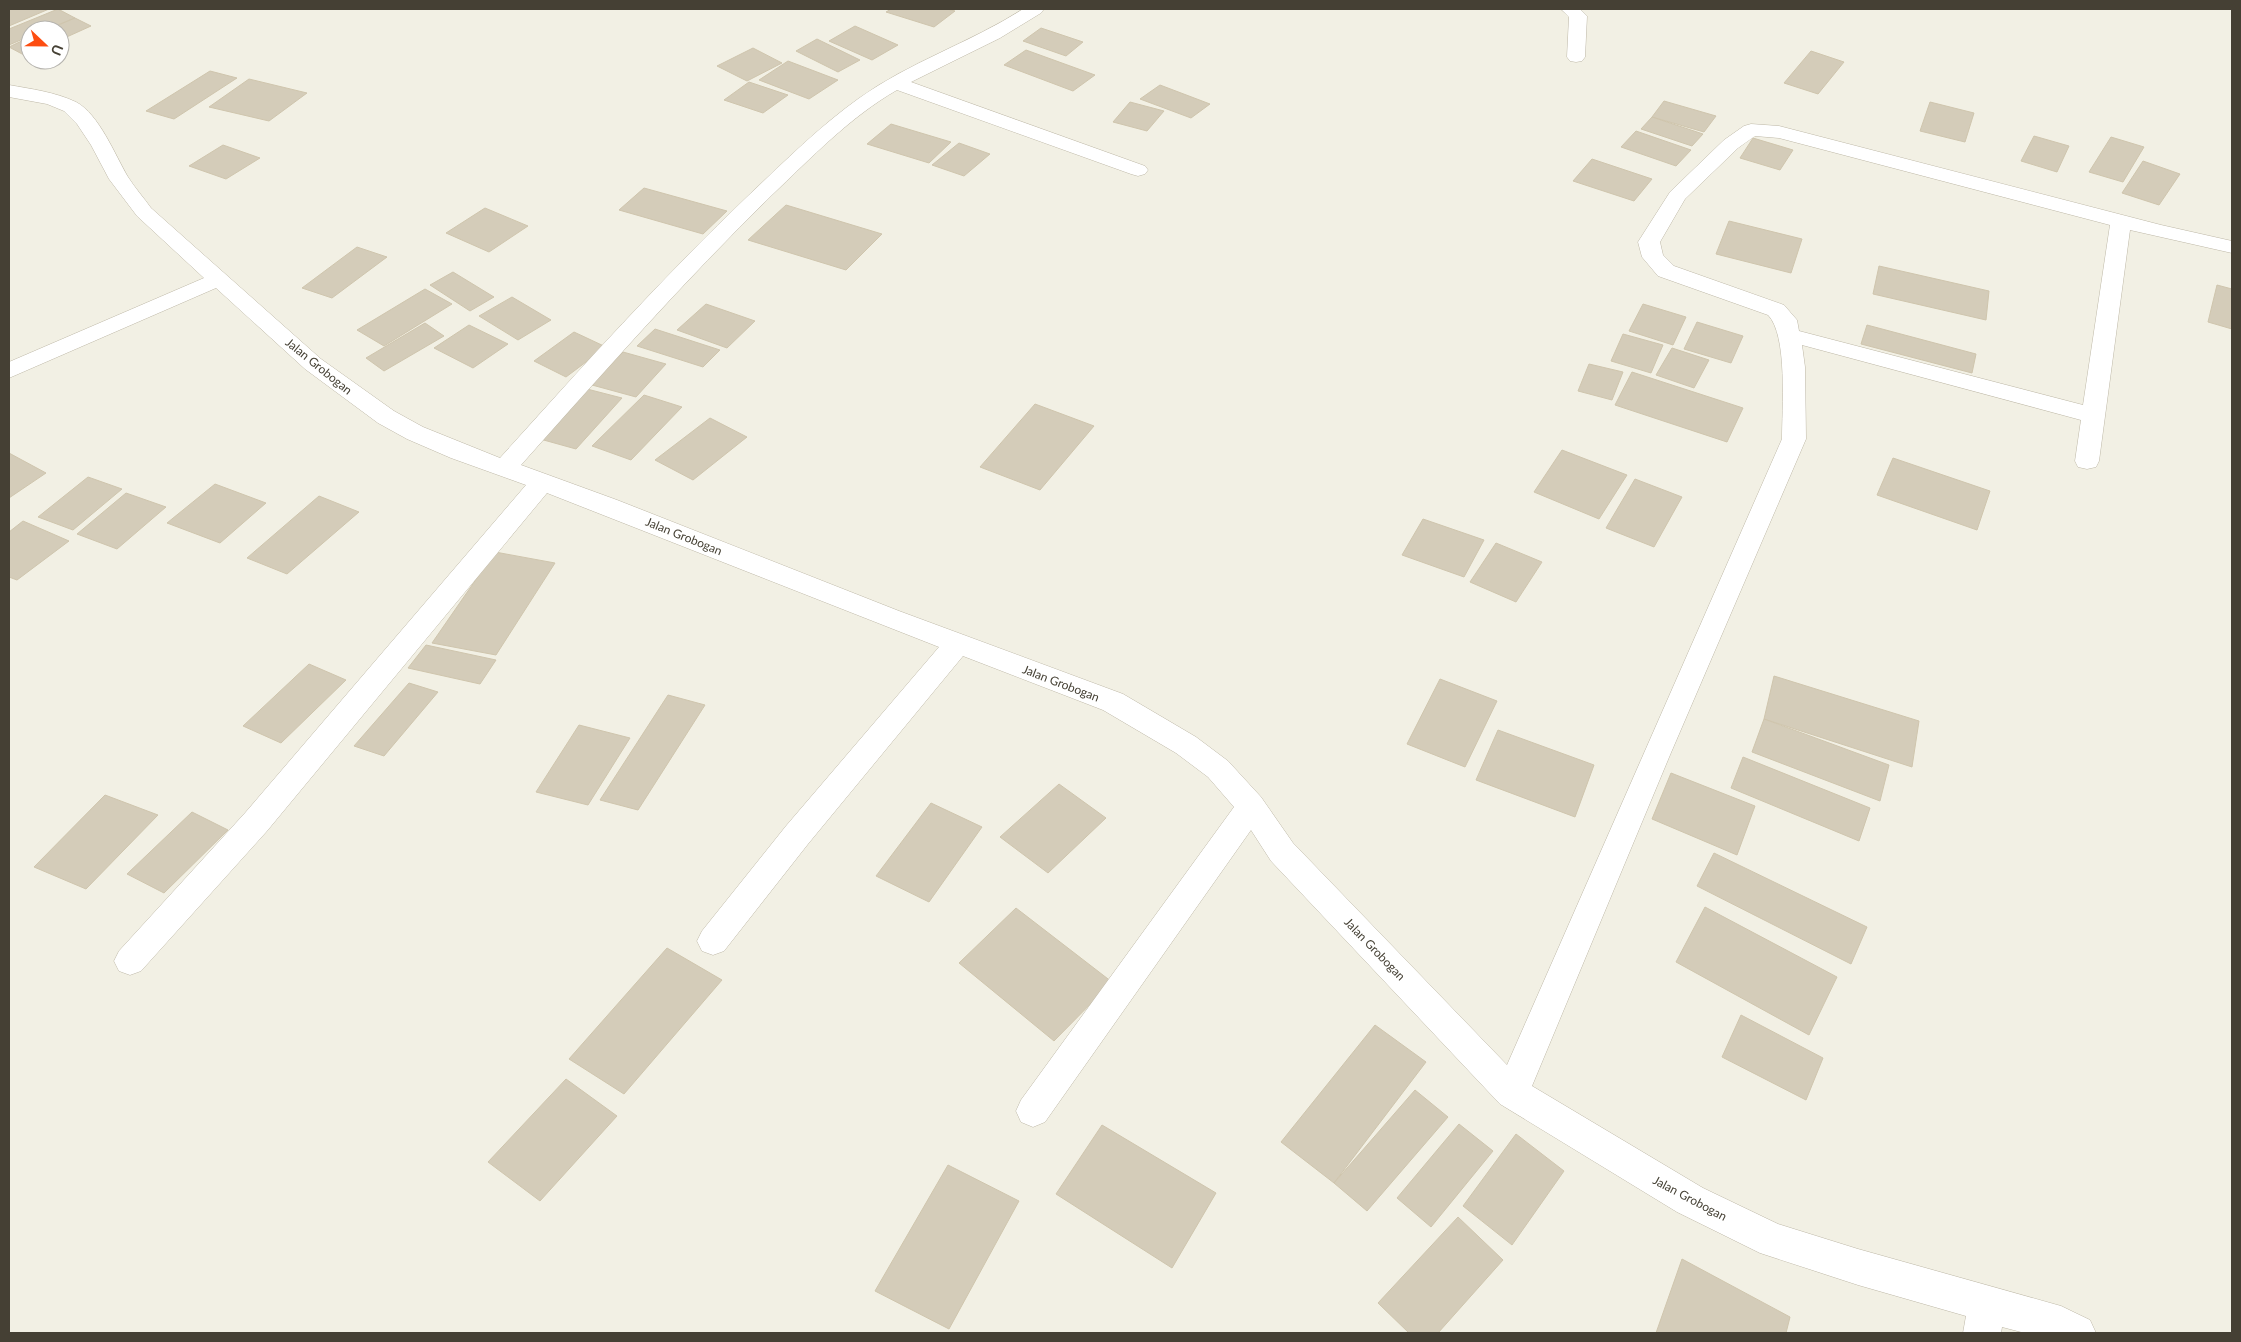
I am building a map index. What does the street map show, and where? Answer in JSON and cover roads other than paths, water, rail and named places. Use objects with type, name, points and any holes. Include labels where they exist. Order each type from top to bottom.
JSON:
[{"type":"street","points":[[504,469],[709,244],[841,122],[866,102],[895,83],[999,31],[1035,9]]},
{"type":"street","points":[[1570,9],[1578,16],[1576,57]]},
{"type":"street","points":[[895,83],[1138,170]]},
{"type":"street","name":"Jalan Grobogan","points":[[9,91],[52,99],[71,107],[84,120],[119,179],[144,212],[313,364],[386,417],[415,433],[504,469],[608,506],[958,644],[1113,702],[1186,745],[1218,770],[1251,806],[1282,852],[1512,1093],[1690,1200],[1773,1240],[1858,1267],[1984,1318],[2061,1325],[2077,1333]]},
{"type":"street","points":[[1512,1093],[1656,755],[1794,439],[1794,367],[1786,320],[1776,310],[1666,271],[1654,257],[1649,242],[1677,196],[1731,144],[1751,130],[1779,132],[2121,221],[2232,247]]},
{"type":"street","points":[[2087,461],[2121,221]]},
{"type":"street","points":[[9,371],[219,279]]},
{"type":"street","points":[[1789,335],[2093,415]]},
{"type":"street","points":[[130,961],[256,822],[542,483]]},
{"type":"street","points":[[713,941],[797,835],[958,644]]},
{"type":"street","points":[[1034,1111],[1251,806]]}]
